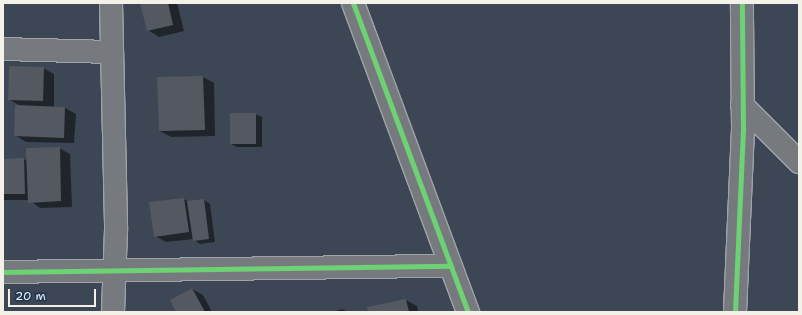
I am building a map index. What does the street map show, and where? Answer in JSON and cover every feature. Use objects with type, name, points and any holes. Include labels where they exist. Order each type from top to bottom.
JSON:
[{"type":"street","points":[[110,3],[112,52],[113,312]]},
{"type":"street","points":[[353,3],[449,266],[468,312]]},
{"type":"street","points":[[364,34],[368,3]]},
{"type":"street","points":[[735,312],[742,105],[742,3]]},
{"type":"street","points":[[3,50],[112,52]]},
{"type":"street","points":[[742,105],[799,162]]},
{"type":"street","points":[[3,272],[449,266]]},
{"type":"building","points":[[140,3],[168,3],[173,25],[147,31]]},
{"type":"building","points":[[9,66],[44,67],[43,101],[8,100]]},
{"type":"building","points":[[203,76],[205,130],[159,131],[157,77]]},
{"type":"building","points":[[15,105],[65,107],[64,138],[14,136]]},
{"type":"building","points":[[230,113],[256,113],[256,144],[230,144]]},
{"type":"building","points":[[60,147],[61,201],[28,203],[26,148]]},
{"type":"building","points":[[24,158],[25,194],[3,194],[3,159]]},
{"type":"building","points":[[184,198],[189,232],[154,237],[149,202]]},
{"type":"building","points":[[204,199],[209,239],[193,241],[187,201]]},
{"type":"building","points":[[192,288],[205,312],[176,312],[170,300]]},
{"type":"building","points":[[406,299],[409,312],[368,312],[367,307]]},
{"type":"cycle path","points":[[353,3],[468,312]]},
{"type":"cycle path","points":[[735,312],[743,130],[742,3]]},
{"type":"cycle path","points":[[3,272],[449,266]]}]
